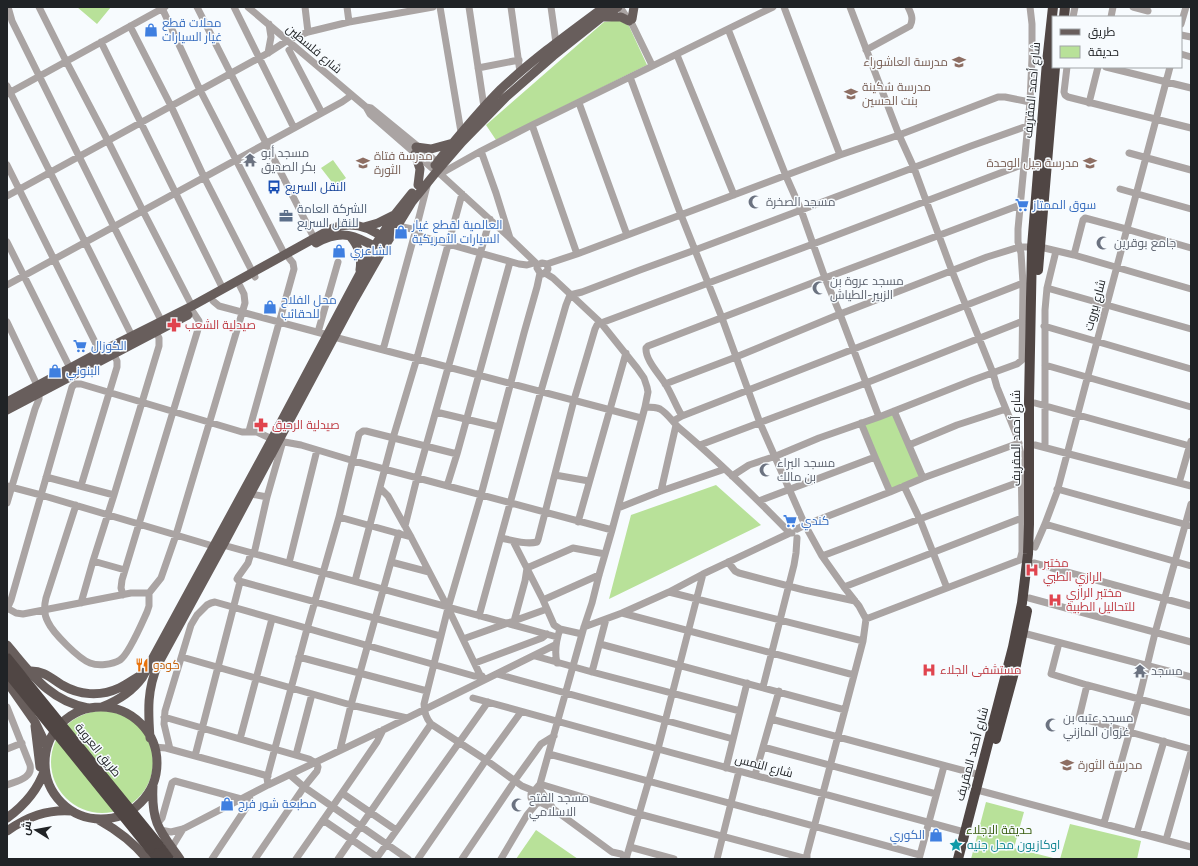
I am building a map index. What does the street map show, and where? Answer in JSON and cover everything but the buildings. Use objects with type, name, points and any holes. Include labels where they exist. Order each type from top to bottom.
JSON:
[{"type":"highway","name":"شارع أحمد المقريف","points":[[963,859],[999,714],[1022,603],[1028,554],[1029,401],[1036,247],[1051,65]]},
{"type":"highway","name":"شارع أحمد المقريف","points":[[958,859],[964,832],[999,714],[1008,699],[1023,633],[1034,563],[1040,446],[1040,404],[1036,309],[1036,247]]},
{"type":"highway","name":"طريق العروبة","points":[[7,658],[156,840],[169,859]]},
{"type":"highway","name":"طريق العروبة","points":[[7,672],[156,840],[158,859]]},
{"type":"main road","points":[[436,169],[452,143],[461,132],[520,72],[556,42],[604,7]]},
{"type":"main road","points":[[364,226],[384,220],[396,213],[436,169],[505,98],[553,56],[602,18],[619,7]]},
{"type":"main road","points":[[602,18],[617,16],[631,21],[634,7]]},
{"type":"main road","points":[[385,238],[398,226],[423,184],[416,150],[452,143]]},
{"type":"main road","points":[[150,738],[148,714],[149,700],[155,671],[165,650],[251,494],[331,336],[385,238],[396,213]]},
{"type":"main road","points":[[7,410],[70,368],[132,336],[164,325],[193,309],[223,289],[254,275],[314,238],[339,225],[347,224],[364,226],[385,238]]},
{"type":"main road","points":[[287,256],[330,236],[342,235],[360,239],[378,249]]},
{"type":"main road","points":[[350,236],[357,245],[359,251],[359,274]]},
{"type":"main road","points":[[331,336],[359,274],[378,249]]},
{"type":"main road","points":[[193,309],[213,301],[240,286],[254,275]]},
{"type":"main road","points":[[7,402],[36,391],[113,354],[156,332],[164,325]]},
{"type":"main road","points":[[102,707],[126,695],[139,682],[145,673],[213,546],[278,440]]},
{"type":"main road","name":"طريق العروبة","points":[[7,645],[29,671],[51,693],[68,703],[89,708]]},
{"type":"main road","points":[[29,671],[41,672],[68,688],[92,694],[114,690],[145,673]]},
{"type":"main road","points":[[7,682],[34,720],[47,747]]},
{"type":"main road","points":[[34,720],[46,708],[50,701],[51,693]]},
{"type":"main road","points":[[7,818],[24,804],[38,786],[45,767],[47,747],[52,735],[60,724],[76,712],[89,708],[102,707],[115,709],[128,714],[138,722],[150,738],[154,747],[156,765],[153,783],[153,807],[156,840]]},
{"type":"main road","points":[[34,720],[40,762],[38,786]]},
{"type":"main road","points":[[45,767],[53,792],[62,803],[72,811],[97,819],[118,831],[136,847]]},
{"type":"main road","points":[[97,819],[116,817],[134,808],[147,794],[153,783]]},
{"type":"main road","points":[[7,831],[24,820],[36,815],[54,811],[72,811]]},
{"type":"main road","points":[[136,847],[133,831],[140,823],[150,823],[156,840]]},
{"type":"main road","points":[[136,847],[156,840],[172,847],[180,859]]},
{"type":"street","points":[[8,7],[9,21],[39,76],[164,325]]},
{"type":"street","points":[[39,7],[199,321],[199,326],[174,412],[125,570],[122,584],[123,595]]},
{"type":"street","points":[[197,7],[314,238]]},
{"type":"street","points":[[234,7],[294,128]]},
{"type":"street","points":[[305,7],[308,32]]},
{"type":"street","points":[[346,7],[349,22]]},
{"type":"street","points":[[386,7],[387,15]]},
{"type":"street","points":[[7,196],[259,58],[288,40],[308,32],[349,22],[430,7]]},
{"type":"street","points":[[440,7],[461,132]]},
{"type":"street","points":[[469,7],[484,107]]},
{"type":"street","points":[[511,7],[520,72]]},
{"type":"street","points":[[550,7],[556,42]]},
{"type":"street","points":[[619,7],[631,21]]},
{"type":"street","points":[[626,7],[652,65]]},
{"type":"street","points":[[436,169],[481,151],[652,65],[678,55],[773,7]]},
{"type":"street","points":[[784,7],[840,155]]},
{"type":"street","points":[[850,7],[899,135],[927,201],[952,271],[980,338],[1019,443],[1022,481],[1022,552],[1020,560],[866,619]]},
{"type":"street","points":[[866,50],[912,24],[912,18],[908,7]]},
{"type":"street","points":[[732,476],[749,465],[1017,364],[1022,360],[1023,283],[1018,229],[1030,102],[1032,24],[1030,7]]},
{"type":"street","points":[[1134,7],[1148,12]]},
{"type":"street","points":[[1182,21],[1186,7]]},
{"type":"street","points":[[132,336],[8,91],[39,76],[163,8],[200,90],[287,256],[293,263],[294,269],[249,431]]},
{"type":"street","name":"شارع فلسطين","points":[[251,8],[366,107],[370,114],[416,150],[536,264]]},
{"type":"street","points":[[268,53],[271,38],[269,24]]},
{"type":"street","points":[[130,26],[254,275]]},
{"type":"street","points":[[728,29],[801,210],[825,278],[879,417]]},
{"type":"street","points":[[101,42],[223,289]]},
{"type":"street","points":[[289,50],[322,112]]},
{"type":"street","points":[[678,55],[734,195]]},
{"type":"street","points":[[478,68],[519,60]]},
{"type":"street","points":[[1067,68],[1064,92],[1065,95],[1073,99],[1191,128]]},
{"type":"street","points":[[1089,103],[1098,68]]},
{"type":"street","points":[[1110,68],[1191,88]]},
{"type":"street","name":"شارع بيروت","points":[[1035,547],[1057,489],[1170,68]]},
{"type":"street","points":[[537,794],[639,814],[807,859],[807,854],[863,641],[866,619],[855,601],[822,556],[805,525],[776,456],[760,423],[722,318],[681,215],[630,77]]},
{"type":"street","points":[[7,285],[352,95]]},
{"type":"street","points":[[398,226],[412,229],[420,236],[510,262],[527,265],[542,262],[547,264],[840,155],[899,135],[998,97],[1030,102]]},
{"type":"street","points":[[579,103],[627,235]]},
{"type":"street","points":[[532,125],[577,254]]},
{"type":"street","points":[[570,295],[582,292],[1027,126]]},
{"type":"street","points":[[481,151],[510,238]]},
{"type":"street","points":[[1129,153],[1191,170]]},
{"type":"street","points":[[501,538],[532,543],[537,542],[539,538],[574,400],[595,329],[601,323],[1024,164]]},
{"type":"street","points":[[7,165],[100,352]]},
{"type":"street","points":[[383,350],[415,233],[423,184]]},
{"type":"street","points":[[1120,189],[1191,209]]},
{"type":"street","points":[[355,581],[384,469],[462,194]]},
{"type":"street","points":[[682,416],[666,384],[646,352],[646,348],[648,346],[1020,205]]},
{"type":"street","points":[[1074,255],[1083,220],[1085,218],[1191,248]]},
{"type":"street","points":[[405,526],[417,478],[490,219]]},
{"type":"street","points":[[7,242],[70,368]]},
{"type":"street","points":[[666,384],[840,314],[987,257],[1019,247],[1036,247],[1074,255],[1191,288]]},
{"type":"street","points":[[1056,251],[1047,288],[1044,326],[1045,365],[1040,404],[1190,444],[1179,483]]},
{"type":"street","points":[[318,332],[338,262]]},
{"type":"street","points":[[447,486],[467,420],[510,262]]},
{"type":"street","points":[[502,859],[537,794],[592,603],[648,392],[644,378],[626,353],[601,323],[553,278],[538,271],[536,264]]},
{"type":"street","points":[[547,264],[548,269],[543,273],[538,287],[510,383],[481,495],[440,636],[424,704],[424,710],[428,720],[486,760],[513,783],[537,794],[552,808],[622,858],[629,849],[658,750],[696,599],[704,574]]},
{"type":"street","points":[[661,491],[675,423],[682,416],[1023,283]]},
{"type":"street","points":[[76,505],[46,598],[45,610],[48,624],[53,632],[88,662],[95,664],[112,663],[120,660],[126,654],[148,609],[150,593],[161,578],[176,535],[245,303],[245,296],[240,286]]},
{"type":"street","points":[[1047,288],[1191,329]]},
{"type":"street","points":[[479,616],[541,391],[570,295]]},
{"type":"street","points":[[213,301],[219,306],[642,418]]},
{"type":"street","points":[[700,445],[866,383],[1023,321]]},
{"type":"street","points":[[7,322],[36,391],[34,401],[35,409],[9,486],[7,503]]},
{"type":"street","points":[[1044,326],[1191,369]]},
{"type":"street","points":[[81,603],[159,346],[159,338],[156,332]]},
{"type":"street","points":[[578,522],[626,353]]},
{"type":"street","points":[[82,486],[118,364],[113,354]]},
{"type":"street","points":[[637,368],[651,362]]},
{"type":"street","points":[[1045,365],[1191,407]]},
{"type":"street","points":[[150,593],[123,595],[20,614],[7,609],[11,600],[73,386],[78,383],[242,432],[256,432],[278,440],[354,461],[612,530]]},
{"type":"street","points":[[645,407],[658,408],[661,410],[794,533],[796,553],[763,687]]},
{"type":"street","points":[[909,445],[957,425],[1006,409]]},
{"type":"street","points":[[894,411],[922,478]]},
{"type":"street","points":[[436,412],[498,427]]},
{"type":"street","points":[[861,423],[890,492]]},
{"type":"street","points":[[268,785],[268,776],[299,657],[339,517],[361,432],[366,431],[457,454]]},
{"type":"street","points":[[195,756],[240,582],[237,579],[253,554],[267,498],[278,440]]},
{"type":"street","points":[[513,541],[554,624],[560,630],[583,631],[606,619],[669,592],[728,562],[794,533],[805,525],[922,478],[1019,443]]},
{"type":"street","points":[[1040,446],[1191,486]]},
{"type":"street","points":[[288,563],[317,450]]},
{"type":"street","points":[[759,501],[875,457]]},
{"type":"street","points":[[618,508],[661,491],[725,469]]},
{"type":"street","points":[[555,475],[589,481]]},
{"type":"street","points":[[46,477],[114,495]]},
{"type":"street","points":[[822,556],[1022,481]]},
{"type":"street","points":[[9,486],[213,546]]},
{"type":"street","points":[[904,486],[920,519],[947,588]]},
{"type":"street","points":[[380,488],[388,496],[412,537],[482,678]]},
{"type":"street","points":[[1057,489],[1188,525]]},
{"type":"street","points":[[251,494],[267,498]]},
{"type":"street","points":[[1104,823],[1139,699],[1146,666],[1175,562],[1188,525],[1191,504]]},
{"type":"street","points":[[339,517],[412,537]]},
{"type":"street","points":[[844,587],[1022,518]]},
{"type":"street","points":[[1045,524],[1191,566]]},
{"type":"street","points":[[340,750],[367,646],[399,533]]},
{"type":"street","points":[[224,545],[448,608],[512,623],[557,637]]},
{"type":"street","points":[[527,568],[573,548],[605,554]]},
{"type":"street","points":[[93,561],[125,570]]},
{"type":"street","points":[[391,562],[429,572]]},
{"type":"street","points":[[728,562],[739,574],[855,601]]},
{"type":"street","points":[[1034,563],[1191,606]]},
{"type":"street","points":[[512,623],[525,581],[527,568]]},
{"type":"street","points":[[543,600],[599,574]]},
{"type":"street","points":[[240,582],[440,636]]},
{"type":"street","points":[[669,592],[863,641]]},
{"type":"street","points":[[1029,598],[1191,642]]},
{"type":"street","points":[[170,749],[164,727],[164,717],[192,622],[203,609],[213,602],[482,678]]},
{"type":"street","points":[[463,639],[512,623],[547,609]]},
{"type":"street","points":[[622,613],[854,675]]},
{"type":"street","points":[[240,739],[272,619]]},
{"type":"street","points":[[592,672],[606,619]]},
{"type":"street","points":[[557,663],[555,645],[560,630]]},
{"type":"street","points":[[1023,633],[1191,677]]},
{"type":"street","points":[[475,663],[542,638],[547,634]]},
{"type":"street","points":[[1059,643],[1050,674],[1191,713]]},
{"type":"street","points":[[600,644],[845,710]]},
{"type":"street","points":[[156,840],[171,832],[183,829],[268,785],[384,730],[482,678],[497,674],[555,645]]},
{"type":"street","points":[[535,656],[740,711]]},
{"type":"street","points":[[182,657],[351,705],[407,718]]},
{"type":"street","points":[[299,657],[426,691]]},
{"type":"street","points":[[497,674],[733,739]]},
{"type":"street","points":[[726,768],[747,683]]},
{"type":"street","points":[[1087,685],[1079,718],[1164,741],[1191,750],[1166,840]]},
{"type":"street","points":[[755,775],[778,691]]},
{"type":"street","points":[[296,755],[312,694]]},
{"type":"street","name":"شارع النمس","points":[[473,698],[658,750],[964,832]]},
{"type":"street","points":[[323,820],[377,858],[488,702]]},
{"type":"street","points":[[7,785],[26,777],[30,772],[30,765],[8,710]]},
{"type":"street","points":[[418,859],[521,712]]},
{"type":"street","points":[[164,717],[316,762],[318,767],[317,771],[304,787],[254,859]]},
{"type":"street","points":[[770,719],[980,776]]},
{"type":"street","points":[[338,859],[432,724]]},
{"type":"street","points":[[296,859],[384,730]]},
{"type":"street","points":[[462,859],[513,783],[542,744],[554,736]]},
{"type":"street","points":[[1137,832],[1164,741]]},
{"type":"street","points":[[7,749],[22,743]]},
{"type":"street","points":[[154,747],[170,749],[268,776]]},
{"type":"street","points":[[763,747],[936,794]]},
{"type":"street","points":[[549,754],[815,826],[919,857],[944,766]]},
{"type":"street","points":[[717,859],[739,771]]},
{"type":"street","points":[[290,775],[332,807],[408,859]]},
{"type":"street","points":[[156,840],[174,781],[241,799]]},
{"type":"street","points":[[981,791],[1191,847]]},
{"type":"street","points":[[342,793],[396,830]]},
{"type":"street","points":[[212,859],[248,805],[250,800],[249,795]]},
{"type":"street","points":[[172,847],[183,829]]},
{"type":"street","points":[[629,849],[674,859]]},
{"type":"green space","points":[[77,7],[111,7],[97,24]]},
{"type":"green space","points":[[619,20],[629,26],[647,65],[496,140],[486,125],[604,22]]},
{"type":"green space","points":[[333,160],[346,178],[335,186],[321,168]]},
{"type":"green space","points":[[894,411],[922,478],[890,492],[862,423]]},
{"type":"green space","points":[[716,485],[761,525],[609,599],[631,515]]},
{"type":"green space","points":[[102,711],[121,715],[138,726],[149,743],[153,762],[149,781],[138,798],[121,809],[102,813],[83,809],[66,798],[55,781],[51,762],[55,743],[66,726],[83,715]]},
{"type":"green space","name":"حديقة الإجلاء","points":[[986,802],[1024,812],[1014,848],[1057,859],[971,859]]},
{"type":"green space","name":"حديقة الإجلاء","points":[[1070,824],[1141,841],[1137,859],[1060,859]]},
{"type":"green space","points":[[536,830],[578,859],[516,859]]},
{"type":"place","name":"محلات قطع غيار السيارات","points":[[151,30]]},
{"type":"place","name":"مدرسة العاشوراء","points":[[959,62]]},
{"type":"place","name":"مدرسة سُكينة بنت الحسين","points":[[851,94]]},
{"type":"place","name":"مسجد أبو بكر الصديق","points":[[250,160]]},
{"type":"place","name":"مدرسة فتاة الثورة","points":[[363,163]]},
{"type":"place","name":"مدرسة جيل الوحدة","points":[[1090,163]]},
{"type":"place","name":"النقل السريع","points":[[274,187]]},
{"type":"place","name":"مسجد الصخرة","points":[[755,202]]},
{"type":"place","name":"سوق الممتاز","points":[[1022,205]]},
{"type":"place","name":"الشركة العامة للنقل السريع","points":[[286,216]]},
{"type":"place","name":"العالمية لقطع غيار السيارات الأمريكية","points":[[401,232]]},
{"type":"place","name":"جامع بوقرين","points":[[1103,243]]},
{"type":"place","name":"الشاعري","points":[[339,251]]},
{"type":"place","name":"مسجد عروة بن الزبير-الطياش","points":[[819,288]]},
{"type":"place","name":"محل الفلاح للحقائب","points":[[270,307]]},
{"type":"place","name":"صيدلية الشعب","points":[[174,325]]},
{"type":"place","name":"الكوزال","points":[[80,346]]},
{"type":"place","name":"البنوني","points":[[55,371]]},
{"type":"place","name":"صيدلية الرحيق","points":[[261,425]]},
{"type":"place","name":"مسجد البراء بن مالك","points":[[766,470]]},
{"type":"place","name":"كندي","points":[[790,521]]},
{"type":"place","name":"مختبر الرازي الطبي","points":[[1032,570]]},
{"type":"place","name":"مختبر الرازي للتحاليل الطبية","points":[[1055,600]]},
{"type":"place","name":"كودو","points":[[142,665]]},
{"type":"place","name":"مستشفى الجلاء","points":[[929,670]]},
{"type":"place","name":"مسجد","points":[[1140,671]]},
{"type":"place","name":"مسجد عتبه بن غزوان المازني","points":[[1052,725]]},
{"type":"place","name":"مدرسة الثورة","points":[[1067,765]]},
{"type":"place","name":"مطبعة شور فرج","points":[[227,804]]},
{"type":"place","name":"مسجد الفتح الاسلامي","points":[[518,805]]},
{"type":"place","name":"الكوري","points":[[936,835]]},
{"type":"place","name":"اوكازيون محل جنيه","points":[[956,845]]}]
